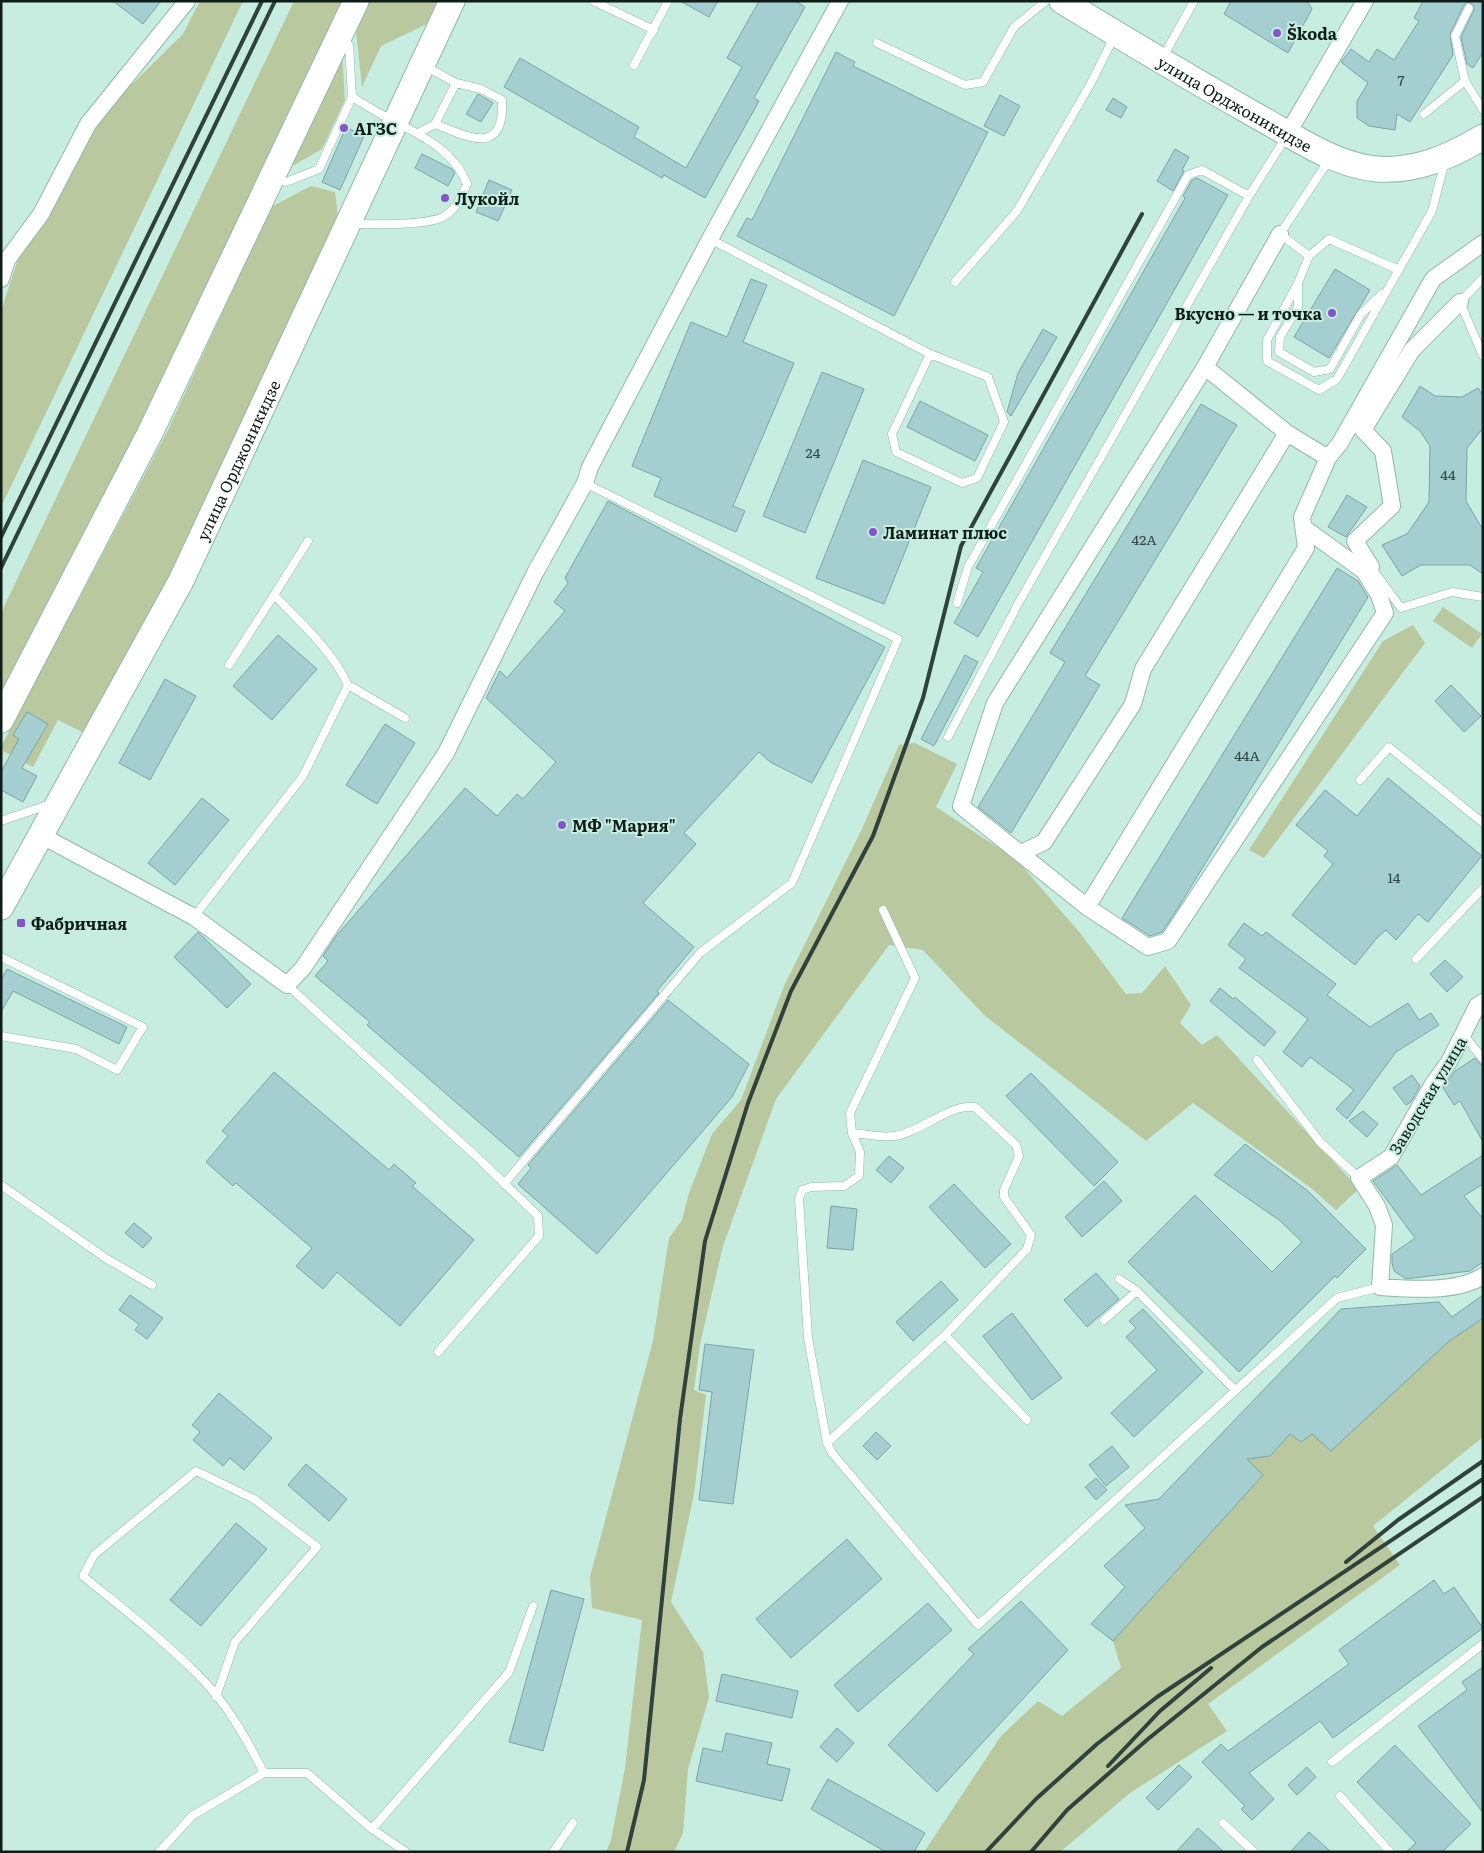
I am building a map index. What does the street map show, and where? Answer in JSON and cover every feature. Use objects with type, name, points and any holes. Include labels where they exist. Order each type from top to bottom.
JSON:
[{"type":"main road","points":[[1,720],[150,433],[273,179],[356,1]]},
{"type":"main road","name":"улица Орджоникидзе","points":[[1,907],[42,836],[181,581],[452,1]]},
{"type":"main road","name":"улица Орджоникидзе","points":[[1062,1],[1161,61],[1332,156],[1374,169],[1402,169],[1421,166],[1447,156],[1483,137]]},
{"type":"street","points":[[1,279],[7,260],[41,214],[88,124],[187,1]]},
{"type":"street","points":[[42,836],[194,917],[287,985],[303,968],[446,753],[535,573],[586,483],[590,467],[710,239],[840,1]]},
{"type":"street","points":[[1288,133],[1365,1]]},
{"type":"street","points":[[1280,234],[1205,367],[995,703],[960,806],[1087,907],[1148,947],[1168,941],[1385,613],[1379,595],[1364,571],[1304,528]]},
{"type":"street","points":[[1087,907],[1306,548],[1302,517],[1328,458],[1340,443],[1433,280],[1483,243]]},
{"type":"street","points":[[1371,566],[1354,541],[1392,506],[1383,451],[1363,430],[1412,350],[1460,302]]},
{"type":"street","points":[[1205,367],[1287,433],[1328,458]]},
{"type":"street","points":[[1021,853],[1044,842],[1133,704],[1143,669],[1287,433]]},
{"type":"street","name":"Заводская улица","points":[[1359,1178],[1391,1156],[1464,1035],[1477,1006],[1483,1002]]},
{"type":"street","points":[[1359,1178],[1377,1206],[1384,1225],[1380,1287],[1425,1289],[1473,1282],[1483,1276]]},
{"type":"lane","points":[[593,1],[654,30]]},
{"type":"lane","points":[[634,65],[668,1]]},
{"type":"lane","points":[[877,43],[965,85],[982,82],[1014,26],[1046,1]]},
{"type":"lane","points":[[1161,61],[1194,1]]},
{"type":"lane","points":[[1469,8],[1455,36],[1465,81],[1483,110]]},
{"type":"lane","points":[[955,282],[1017,211],[1091,83],[1116,34]]},
{"type":"lane","points":[[273,179],[286,182],[319,169],[352,97],[349,45],[338,38]]},
{"type":"lane","points":[[423,65],[456,83],[481,89],[502,100],[503,115],[494,134],[483,140],[469,137],[435,124]]},
{"type":"lane","points":[[1424,114],[1465,81]]},
{"type":"lane","points":[[418,133],[435,124],[456,83]]},
{"type":"lane","points":[[348,224],[414,222],[444,216],[458,204],[466,184],[463,173],[447,155],[418,133],[352,97]]},
{"type":"lane","points":[[948,737],[1019,602],[1249,196],[1288,133]]},
{"type":"lane","points":[[1309,256],[1280,234],[1332,156]]},
{"type":"lane","points":[[1399,270],[1329,239],[1309,256],[1298,283],[1267,340],[1267,361],[1319,390],[1337,379],[1389,288],[1432,211],[1447,156]]},
{"type":"lane","points":[[957,603],[968,567],[1188,175],[1202,170],[1249,196]]},
{"type":"lane","points":[[710,239],[930,354],[988,377],[1004,422],[977,478],[962,483],[896,452],[892,434],[930,354]]},
{"type":"lane","points":[[1483,278],[1460,302],[1483,356]]},
{"type":"lane","points":[[1298,283],[1298,307],[1280,337],[1279,352],[1314,372],[1330,369],[1361,314],[1389,288]]},
{"type":"lane","points":[[504,1184],[700,953],[792,883],[898,639],[586,483]]},
{"type":"lane","points":[[229,664],[308,541]]},
{"type":"lane","points":[[1371,566],[1402,608],[1452,592],[1483,596]]},
{"type":"lane","points":[[274,595],[320,641],[341,671],[348,685],[405,718]]},
{"type":"lane","points":[[194,917],[303,776],[348,685]]},
{"type":"lane","points":[[1360,780],[1389,747],[1483,823]]},
{"type":"lane","points":[[1,821],[61,801]]},
{"type":"lane","points":[[1416,958],[1483,888]]},
{"type":"lane","points":[[884,910],[915,978],[850,1113],[852,1133],[860,1152],[859,1176],[844,1186],[811,1187],[802,1190],[799,1199],[808,1338],[827,1443],[832,1453],[978,1625],[1337,1298],[1380,1287]]},
{"type":"lane","points":[[1,957],[142,1027],[117,1070],[76,1049],[1,1036]]},
{"type":"lane","points":[[287,985],[477,1156],[538,1216],[539,1236],[438,1352]]},
{"type":"lane","points":[[1464,1035],[1483,1060]]},
{"type":"lane","points":[[1257,1060],[1320,1142],[1359,1178]]},
{"type":"lane","points":[[827,1443],[945,1335],[1027,1249],[1031,1242],[1031,1235],[1004,1197],[1004,1190],[1019,1156],[1016,1145],[975,1107],[960,1107],[921,1127],[895,1136],[852,1133]]},
{"type":"lane","points":[[1,1184],[107,1259],[152,1285]]},
{"type":"lane","points":[[1118,1278],[1137,1291],[1235,1390]]},
{"type":"lane","points":[[1104,1320],[1137,1291]]},
{"type":"lane","points":[[945,1335],[1027,1420]]},
{"type":"lane","points":[[216,1697],[236,1642],[317,1547],[254,1499],[196,1471],[94,1556],[83,1576],[162,1642],[202,1679],[242,1731],[264,1773]]},
{"type":"lane","points":[[372,1829],[509,1672],[533,1606]]},
{"type":"lane","points":[[1332,1762],[1483,1644]]},
{"type":"lane","points":[[159,1852],[192,1816],[264,1773],[307,1773],[372,1829],[406,1852]]},
{"type":"lane","points":[[1340,1796],[1390,1852]]},
{"type":"lane","points":[[553,1852],[573,1823]]},
{"type":"lane","points":[[1223,1823],[1254,1852]]},
{"type":"green space","points":[[200,1],[243,1],[1,507],[1,311],[18,259],[50,215],[93,130],[113,103],[183,34]]},
{"type":"green space","points":[[294,1],[343,1],[143,430],[1,697],[1,613]]},
{"type":"green space","points":[[366,1],[441,1],[433,21],[381,46],[362,87],[355,22]]},
{"type":"green space","points":[[342,52],[345,100],[322,149],[289,168]]},
{"type":"green space","points":[[311,186],[335,192],[338,217],[165,584],[84,733],[58,720],[33,767],[1,750],[1,747],[168,430],[271,207]]},
{"type":"green space","points":[[1443,607],[1482,634],[1472,648],[1433,621]]},
{"type":"green space","points":[[1413,625],[1425,643],[1264,858],[1249,850],[1383,641]]},
{"type":"green space","points":[[915,743],[957,764],[936,807],[1017,860],[1080,933],[1126,994],[1142,993],[1165,966],[1191,1005],[1180,1023],[1202,1045],[1217,1035],[1359,1189],[1336,1210],[1311,1188],[1193,1103],[1146,1141],[984,1015],[923,950],[889,945],[776,1099],[723,1246],[700,1344],[694,1390],[706,1395],[694,1494],[671,1602],[703,1652],[709,1697],[688,1769],[683,1833],[674,1852],[606,1852],[611,1840],[625,1768],[642,1620],[592,1608],[590,1577],[653,1341],[669,1238],[682,1220],[689,1193],[712,1134],[741,1100],[784,986],[861,831],[899,745]]},
{"type":"green space","points":[[1483,1318],[1483,1437],[1373,1526],[1400,1565],[1208,1704],[1227,1731],[1130,1793],[1060,1852],[924,1852],[1001,1736],[1038,1701],[1062,1716],[1121,1668],[1113,1641],[1263,1475],[1247,1459],[1270,1456],[1290,1434],[1301,1442]]},
{"type":"building","points":[[113,1],[161,1],[143,24]]},
{"type":"building","points":[[680,1],[718,1],[709,17]]},
{"type":"building","points":[[759,1],[795,1],[805,7],[754,98],[759,101],[705,198],[664,175],[662,178],[504,87],[520,58],[639,127],[634,137],[686,168],[742,67],[727,58]]},
{"type":"building","name":"Škoda","points":[[1231,1],[1307,1],[1312,9],[1288,53],[1224,14]]},
{"type":"building","points":[[1423,1],[1483,1],[1483,52],[1473,68],[1467,64],[1461,37],[1474,10],[1473,5],[1468,2],[1464,5],[1450,34],[1453,55],[1410,122],[1397,114],[1395,130],[1369,126],[1357,118],[1357,101],[1368,83],[1341,62],[1351,49],[1369,62],[1377,49],[1394,60],[1419,21],[1414,18]]},
{"type":"building","points":[[836,52],[855,62],[853,66],[988,132],[894,316],[737,236],[747,218],[752,220]]},
{"type":"building","points":[[478,94],[493,103],[481,122],[466,114]]},
{"type":"building","points":[[1000,95],[1020,106],[1004,136],[984,126]]},
{"type":"building","points":[[1113,98],[1127,107],[1121,118],[1106,110]]},
{"type":"building","points":[[346,127],[364,136],[340,190],[322,182]]},
{"type":"building","points":[[1175,149],[1189,157],[1173,191],[1157,181]]},
{"type":"building","points":[[422,154],[452,169],[455,173],[448,186],[415,168]]},
{"type":"building","points":[[1197,178],[1228,195],[978,637],[954,623],[983,572],[976,568],[1185,198],[1183,196],[1192,180]]},
{"type":"building","points":[[489,180],[512,190],[498,221],[476,212]]},
{"type":"building","name":"Вкусно — и точка","points":[[1335,269],[1370,290],[1329,358],[1294,337]]},
{"type":"building","points":[[751,279],[767,285],[743,342],[794,363],[733,506],[745,511],[736,532],[654,496],[661,478],[632,466],[691,322],[727,337]]},
{"type":"building","points":[[1043,329],[1057,337],[1011,416],[1007,412],[1018,373]]},
{"type":"building","points":[[822,372],[864,389],[805,533],[763,516]]},
{"type":"building","points":[[1420,386],[1435,396],[1462,397],[1478,388],[1483,396],[1483,428],[1467,448],[1466,501],[1483,530],[1483,574],[1470,565],[1421,565],[1402,576],[1382,545],[1407,534],[1429,502],[1430,446],[1420,431],[1402,417]]},
{"type":"building","points":[[920,401],[988,435],[975,461],[907,427]]},
{"type":"building","points":[[1201,404],[1237,425],[1085,676],[1100,685],[1011,833],[978,807],[1065,662],[1050,653]]},
{"type":"building","name":"Ламинат плюс","points":[[863,460],[931,487],[884,604],[816,578]]},
{"type":"building","points":[[1347,495],[1367,507],[1346,537],[1328,527]]},
{"type":"building","name":"МФ \"Мария\"","points":[[608,501],[885,647],[812,783],[770,762],[759,752],[684,833],[696,844],[643,903],[694,947],[657,991],[659,993],[519,1157],[367,1025],[370,1022],[315,976],[328,961],[323,956],[337,935],[465,788],[497,816],[517,794],[523,799],[556,762],[486,698],[500,671],[507,678],[565,611],[554,602],[568,583],[565,578]]},
{"type":"building","points":[[1337,568],[1358,581],[1368,597],[1178,908],[1162,932],[1150,936],[1122,918]]},
{"type":"building","points":[[278,635],[317,669],[272,720],[233,686]]},
{"type":"building","points":[[965,655],[978,662],[934,746],[921,739]]},
{"type":"building","points":[[165,679],[196,696],[150,780],[119,763]]},
{"type":"building","points":[[1451,685],[1481,716],[1464,732],[1435,701]]},
{"type":"building","points":[[27,712],[48,724],[22,768],[37,776],[23,802],[1,790],[1,772],[19,739],[13,735]]},
{"type":"building","points":[[385,724],[415,743],[377,804],[346,785]]},
{"type":"building","points":[[1388,778],[1482,856],[1428,922],[1418,914],[1396,940],[1386,930],[1376,939],[1355,965],[1292,915],[1333,864],[1324,856],[1328,851],[1296,825],[1325,790],[1357,816]]},
{"type":"building","points":[[202,798],[229,820],[175,885],[148,863]]},
{"type":"building","points":[[1244,923],[1262,936],[1266,932],[1336,984],[1327,995],[1370,1027],[1408,1003],[1419,1020],[1431,1013],[1439,1025],[1396,1052],[1347,1119],[1336,1109],[1354,1090],[1310,1057],[1302,1067],[1283,1052],[1308,1019],[1239,968],[1246,959],[1228,945]]},
{"type":"building","points":[[198,932],[251,984],[227,1008],[174,957]]},
{"type":"building","points":[[1445,960],[1463,977],[1447,992],[1430,974]]},
{"type":"building","points":[[7,969],[127,1027],[119,1044],[13,991],[1,1012],[1,980]]},
{"type":"building","points":[[1220,988],[1233,999],[1235,997],[1276,1032],[1264,1046],[1210,1001]]},
{"type":"building","points":[[668,1000],[749,1064],[732,1097],[597,1254],[518,1184],[531,1168],[528,1165]]},
{"type":"building","points":[[1475,1058],[1483,1067],[1483,1142],[1460,1101],[1454,1105],[1443,1088],[1455,1071]]},
{"type":"building","points":[[274,1072],[389,1170],[394,1164],[416,1183],[412,1186],[474,1240],[400,1326],[337,1272],[323,1289],[296,1266],[312,1248],[236,1183],[233,1186],[206,1162],[228,1136],[222,1131]]},
{"type":"building","points":[[1031,1073],[1118,1162],[1094,1186],[1006,1096]]},
{"type":"building","points":[[1412,1075],[1420,1086],[1411,1102],[1406,1105],[1393,1088]]},
{"type":"building","points":[[1363,1111],[1378,1124],[1367,1137],[1349,1121]]},
{"type":"building","points":[[1245,1144],[1308,1191],[1366,1249],[1337,1278],[1335,1276],[1239,1372],[1128,1262],[1195,1195],[1272,1272],[1302,1242],[1279,1220],[1214,1175]]},
{"type":"building","points":[[1483,1155],[1483,1184],[1464,1196],[1483,1219],[1483,1262],[1470,1271],[1406,1279],[1394,1271],[1392,1254],[1415,1238],[1373,1181],[1397,1165],[1421,1195]]},
{"type":"building","points":[[889,1156],[904,1168],[891,1183],[876,1170]]},
{"type":"building","points":[[1104,1181],[1122,1201],[1082,1237],[1065,1217]]},
{"type":"building","points":[[954,1184],[1011,1244],[985,1268],[929,1207]]},
{"type":"building","points":[[831,1206],[857,1209],[853,1250],[827,1248]]},
{"type":"building","points":[[134,1223],[152,1238],[143,1248],[125,1233]]},
{"type":"building","points":[[1096,1273],[1119,1299],[1087,1327],[1064,1300]]},
{"type":"building","points":[[941,1281],[958,1300],[913,1341],[896,1322]]},
{"type":"building","points":[[130,1295],[163,1318],[147,1339],[135,1330],[139,1324],[119,1310]]},
{"type":"building","points":[[1483,1295],[1483,1318],[1448,1342],[1331,1451],[1312,1434],[1301,1442],[1290,1434],[1270,1456],[1247,1459],[1263,1475],[1113,1641],[1091,1624],[1125,1587],[1104,1566],[1145,1528],[1125,1505],[1159,1499],[1341,1309],[1439,1302],[1452,1317]]},
{"type":"building","points":[[1143,1309],[1203,1372],[1134,1437],[1111,1413],[1157,1370],[1126,1337],[1136,1328],[1129,1321]]},
{"type":"building","points":[[1012,1313],[1062,1378],[1032,1400],[983,1336]]},
{"type":"building","points":[[705,1344],[754,1350],[733,1504],[699,1500],[712,1392],[699,1390]]},
{"type":"building","points":[[219,1393],[272,1438],[244,1470],[230,1458],[223,1466],[193,1440],[200,1432],[192,1425]]},
{"type":"building","points":[[876,1432],[891,1446],[877,1460],[863,1446]]},
{"type":"building","points":[[1112,1446],[1129,1467],[1106,1486],[1089,1465]]},
{"type":"building","points":[[306,1464],[347,1499],[329,1521],[288,1485]]},
{"type":"building","points":[[1096,1478],[1107,1490],[1096,1500],[1085,1487]]},
{"type":"building","points":[[236,1523],[267,1549],[201,1626],[170,1600]]},
{"type":"building","points":[[847,1539],[882,1579],[791,1658],[756,1619]]},
{"type":"building","points":[[1434,1580],[1444,1594],[1454,1587],[1483,1628],[1333,1738],[1320,1721],[1249,1773],[1274,1799],[1252,1820],[1241,1809],[1245,1806],[1202,1762],[1221,1744],[1228,1751],[1349,1664],[1339,1650]]},
{"type":"building","points":[[551,1590],[584,1599],[543,1751],[509,1742]]},
{"type":"building","points":[[1021,1601],[1068,1650],[937,1792],[888,1745],[974,1654],[968,1649]]},
{"type":"building","points":[[928,1603],[952,1630],[858,1712],[834,1685]]},
{"type":"building","points":[[1483,1667],[1483,1813],[1418,1726],[1467,1690],[1462,1682]]},
{"type":"building","points":[[722,1674],[798,1691],[792,1718],[716,1701]]},
{"type":"building","points":[[837,1728],[854,1743],[837,1762],[820,1747]]},
{"type":"building","points":[[726,1733],[772,1743],[767,1764],[790,1769],[782,1801],[696,1781],[703,1748],[722,1752]]},
{"type":"building","points":[[1395,1745],[1471,1824],[1442,1852],[1406,1852],[1416,1843],[1357,1782]]},
{"type":"building","points":[[1179,1765],[1192,1777],[1158,1810],[1146,1798]]},
{"type":"building","points":[[1307,1767],[1316,1777],[1297,1795],[1288,1785]]},
{"type":"building","points":[[828,1779],[925,1833],[914,1852],[886,1852],[811,1809]]},
{"type":"building","points":[[1198,1828],[1224,1852],[1176,1852]]},
{"type":"building","points":[[1309,1832],[1331,1852],[1290,1852]]},
{"type":"railway","points":[[1,537],[262,1]]},
{"type":"railway","points":[[1,568],[275,1]]},
{"type":"railway","points":[[627,1852],[644,1780],[680,1419],[705,1241],[748,1103],[791,991],[873,836],[923,698],[961,546],[1142,214]]},
{"type":"railway","points":[[1346,1562],[1398,1520],[1483,1461]]},
{"type":"railway","points":[[986,1852],[1036,1799],[1097,1744],[1157,1697],[1483,1479]]},
{"type":"railway","points":[[1031,1852],[1067,1810],[1148,1739],[1262,1647],[1483,1497]]},
{"type":"railway","points":[[1108,1766],[1160,1711],[1211,1668]]},
{"type":"place","name":"Škoda","points":[[1277,33]]},
{"type":"place","name":"АГЗС","points":[[344,128]]},
{"type":"place","name":"Лукойл","points":[[445,198]]},
{"type":"place","name":"Вкусно — и точка","points":[[1332,313]]},
{"type":"place","name":"Ламинат плюс","points":[[873,532]]},
{"type":"place","name":"МФ \"Мария\"","points":[[562,825]]},
{"type":"place","name":"Фабричная","points":[[21,923]]}]
